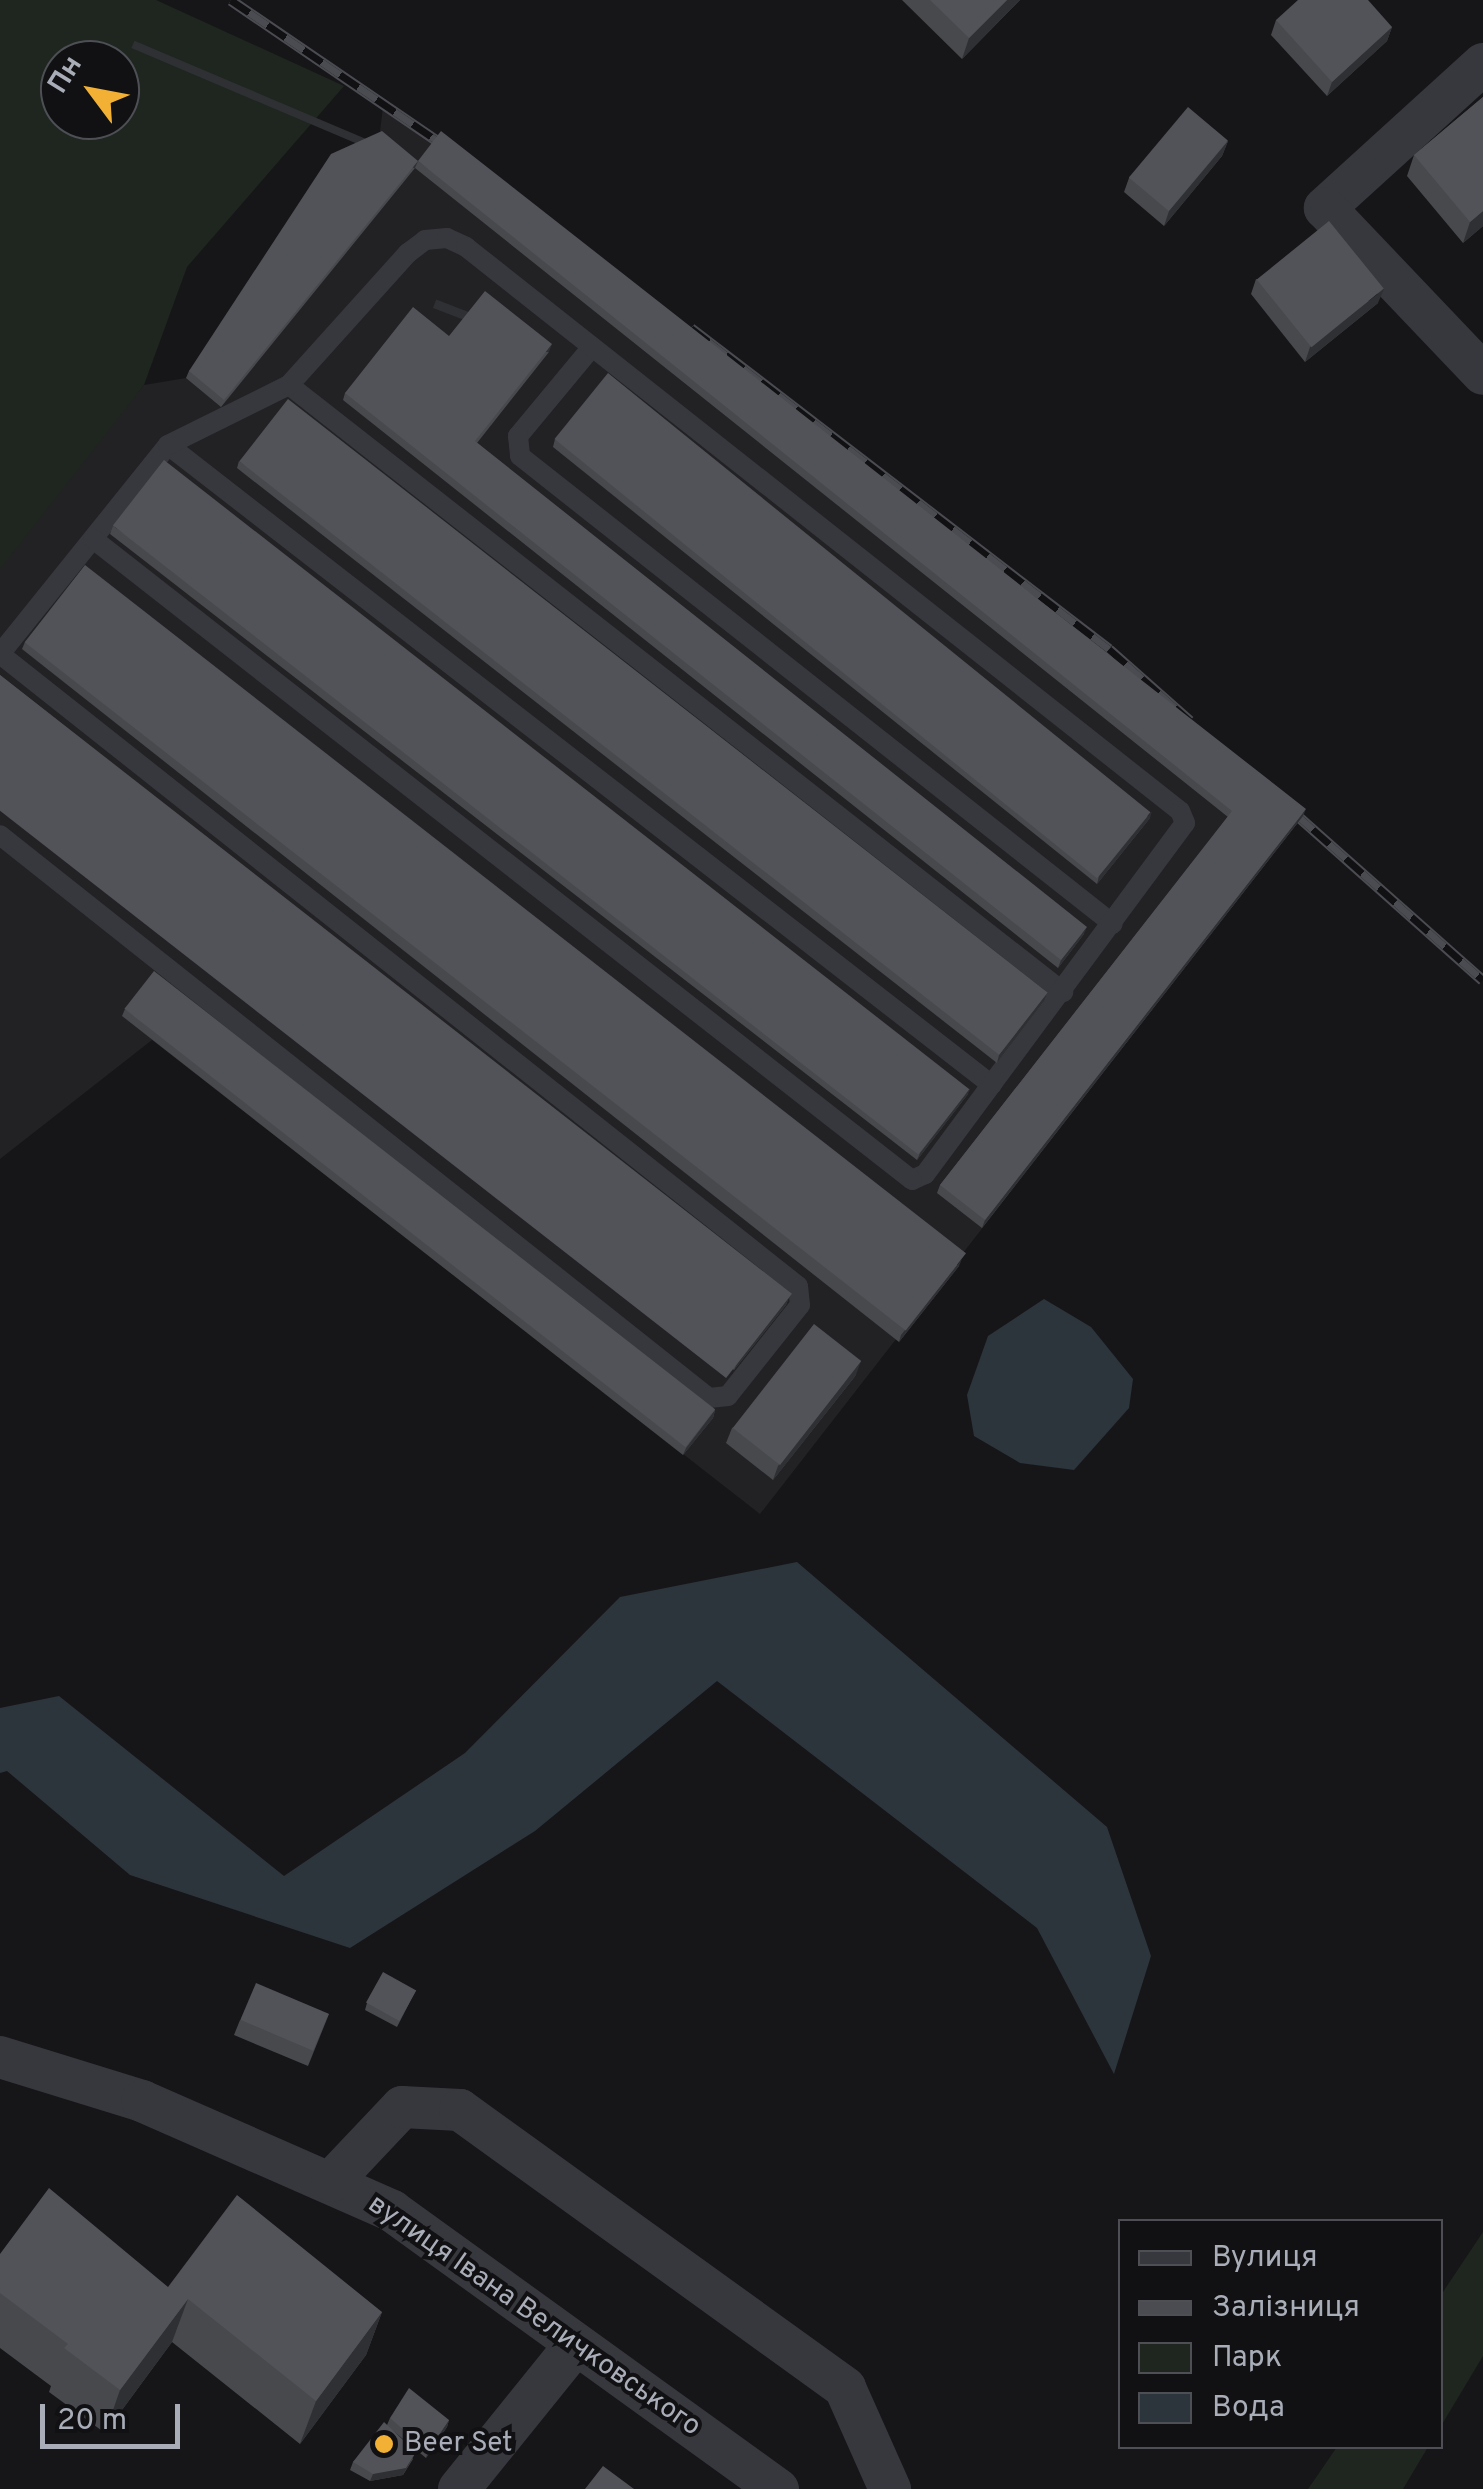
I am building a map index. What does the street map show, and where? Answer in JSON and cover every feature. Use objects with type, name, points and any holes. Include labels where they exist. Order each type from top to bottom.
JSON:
[{"type":"street","points":[[1483,64],[1326,208],[1483,374]]},
{"type":"street","name":"вулиця Івана Величковського","points":[[0,2057],[142,2101],[392,2210],[778,2489]]},
{"type":"street","points":[[332,2181],[402,2107],[460,2110],[844,2388],[890,2489]]},
{"type":"street","points":[[459,2489],[576,2344]]},
{"type":"lane","points":[[0,835],[709,1398],[728,1396],[800,1305],[798,1286],[0,654],[93,538],[168,446],[289,385],[425,240],[447,238],[466,247],[1180,811],[1182,830],[925,1174],[905,1177],[93,538]]},
{"type":"lane","points":[[592,347],[518,436],[520,456],[1113,924]]},
{"type":"lane","points":[[289,385],[1063,992]]},
{"type":"lane","points":[[168,446],[992,1085]]},
{"type":"shaded area","points":[[384,99],[1303,816],[760,1514],[152,1040],[0,1159],[0,555],[144,385],[186,378],[328,161],[379,139]]},
{"type":"green space","points":[[0,0],[156,0],[344,86],[187,267],[144,385],[0,569]]},
{"type":"green space","points":[[1483,2232],[1483,2356],[1443,2423],[1443,2292]]},
{"type":"green space","points":[[1335,2449],[1427,2449],[1403,2489],[1308,2489]]},
{"type":"water","points":[[1044,1299],[1091,1327],[1133,1379],[1129,1408],[1074,1470],[1020,1463],[974,1436],[967,1395],[988,1336]]},
{"type":"water","points":[[797,1562],[1107,1827],[1151,1956],[1114,2074],[1037,1928],[717,1681],[535,1831],[350,1948],[130,1875],[7,1771],[0,1773],[0,1708],[59,1696],[284,1876],[465,1753],[620,1597]]},
{"type":"building","points":[[930,0],[1007,0],[969,38]]},
{"type":"building","points":[[1298,0],[1368,0],[1392,27],[1332,82],[1276,20]]},
{"type":"building","points":[[1483,97],[1483,211],[1470,222],[1414,155]]},
{"type":"building","points":[[1188,107],[1228,140],[1169,211],[1129,177]]},
{"type":"building","points":[[382,131],[418,161],[224,400],[189,371],[331,154]]},
{"type":"building","points":[[441,131],[1306,809],[985,1220],[940,1185],[1232,811],[418,161]]},
{"type":"building","points":[[1329,221],[1384,289],[1311,347],[1257,280]]},
{"type":"building","points":[[485,291],[552,344],[475,441],[1087,927],[1061,960],[345,393],[413,307],[449,336]]},
{"type":"building","points":[[608,373],[1150,812],[1097,878],[555,439]]},
{"type":"building","points":[[288,399],[1048,992],[999,1055],[239,461]]},
{"type":"building","points":[[164,460],[969,1089],[918,1155],[113,525]]},
{"type":"building","points":[[85,565],[966,1253],[906,1331],[25,642]]},
{"type":"building","points":[[0,675],[792,1294],[726,1378],[0,811]]},
{"type":"building","points":[[154,971],[715,1409],[686,1447],[124,1009]]},
{"type":"building","points":[[814,1324],[861,1361],[780,1465],[733,1428]]},
{"type":"building","points":[[383,1972],[416,1990],[399,2021],[366,2003]]},
{"type":"building","points":[[256,1983],[329,2014],[313,2051],[240,2020]]},
{"type":"building","points":[[49,2188],[168,2287],[237,2195],[382,2312],[316,2401],[188,2299],[120,2390],[64,2348],[68,2344],[0,2293],[0,2254]]},
{"type":"building","points":[[409,2388],[449,2420],[428,2451],[390,2418]]},
{"type":"building","name":"Beer Set","points":[[384,2422],[416,2452],[406,2468],[373,2474],[353,2462]]},
{"type":"building","points":[[603,2466],[634,2489],[585,2489]]},
{"type":"railway","points":[[231,0],[458,155]]},
{"type":"railway","points":[[691,328],[1109,649],[1190,721]]},
{"type":"railway","points":[[1280,800],[1483,980]]},
{"type":"place","name":"Beer Set","points":[[384,2444]]}]
